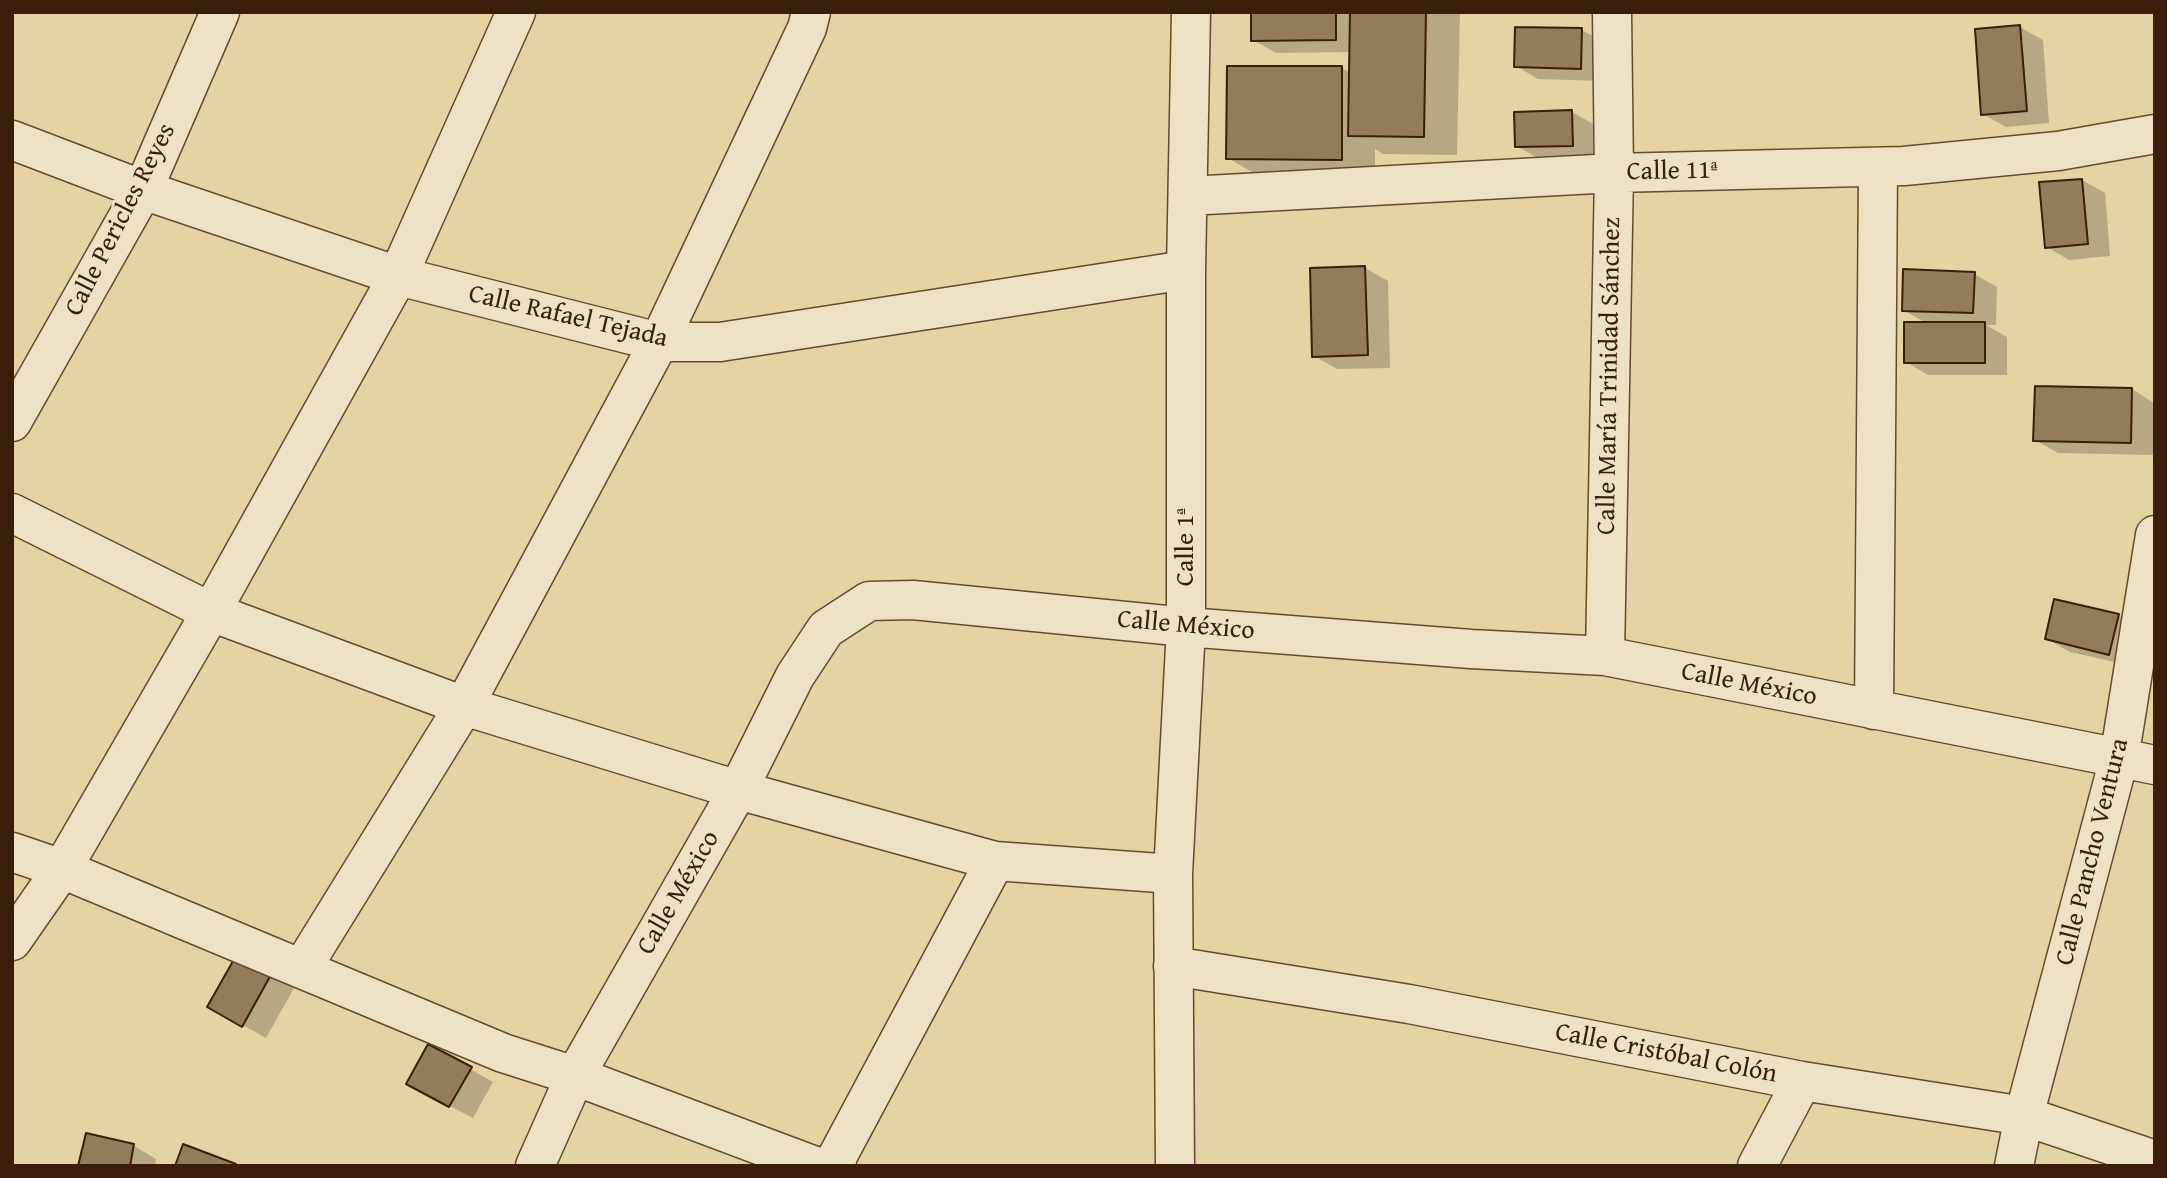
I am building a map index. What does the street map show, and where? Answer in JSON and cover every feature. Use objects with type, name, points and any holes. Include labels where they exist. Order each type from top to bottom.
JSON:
[{"type":"street","name":"Calle Pericles Reyes","points":[[12,422],[143,190],[220,12]]},
{"type":"street","points":[[12,941],[62,869],[211,612],[398,276],[516,12]]},
{"type":"street","points":[[302,968],[464,706],[659,342],[807,28],[811,12]]},
{"type":"street","name":"Calle 1ª","points":[[1175,1166],[1173,874],[1186,627],[1186,270],[1191,12]]},
{"type":"street","name":"Calle María Trinidad Sánchez","points":[[1605,656],[1614,173],[1612,12]]},
{"type":"street","name":"Calle 11ª","points":[[1188,196],[1614,173],[1878,167],[2058,151],[2155,134]]},
{"type":"street","name":"Calle Rafael Tejada","points":[[12,140],[143,190],[398,276],[659,342],[720,342],[1186,270]]},
{"type":"street","points":[[1874,710],[1878,167]]},
{"type":"street","points":[[12,513],[211,612],[464,706],[738,790],[995,861],[1173,874]]},
{"type":"street","name":"Calle Pancho Ventura","points":[[2014,1166],[2024,1116],[2137,762],[2155,535]]},
{"type":"street","name":"Calle México","points":[[535,1166],[575,1076],[738,790],[795,676],[826,629],[869,601],[913,600],[1186,627],[1471,649],[1605,656],[2137,762]]},
{"type":"street","points":[[12,852],[62,869],[503,1053],[575,1076],[815,1166]]},
{"type":"street","points":[[837,1166],[836,1158],[995,861]]},
{"type":"street","name":"Calle Cristóbal Colón","points":[[1173,966],[1409,1004],[1802,1081],[2024,1116],[2155,1160]]},
{"type":"street","points":[[1757,1166],[1802,1081]]},
{"type":"building","points":[[1251,12],[1336,12],[1336,40],[1251,41]]},
{"type":"building","points":[[1350,12],[1426,12],[1424,137],[1348,136]]},
{"type":"building","points":[[2020,25],[2027,111],[1981,115],[1975,29]]},
{"type":"building","points":[[1515,27],[1582,28],[1581,69],[1514,67]]},
{"type":"building","points":[[1227,66],[1342,66],[1342,160],[1226,159]]},
{"type":"building","points":[[1572,110],[1573,146],[1515,147],[1514,112]]},
{"type":"building","points":[[2082,179],[2088,244],[2045,248],[2039,182]]},
{"type":"building","points":[[1365,266],[1368,355],[1312,357],[1310,268]]},
{"type":"building","points":[[1903,269],[1975,272],[1973,313],[1902,311]]},
{"type":"building","points":[[1904,322],[1985,322],[1985,363],[1904,363]]},
{"type":"building","points":[[2035,386],[2132,388],[2131,443],[2033,441]]},
{"type":"building","points":[[2054,599],[2119,614],[2109,655],[2045,639]]},
{"type":"building","points":[[237,954],[272,973],[242,1027],[207,1007]]},
{"type":"building","points":[[428,1044],[472,1067],[449,1107],[406,1084]]},
{"type":"building","points":[[86,1133],[134,1144],[130,1166],[78,1166]]},
{"type":"building","points":[[183,1144],[236,1164],[175,1166]]}]
